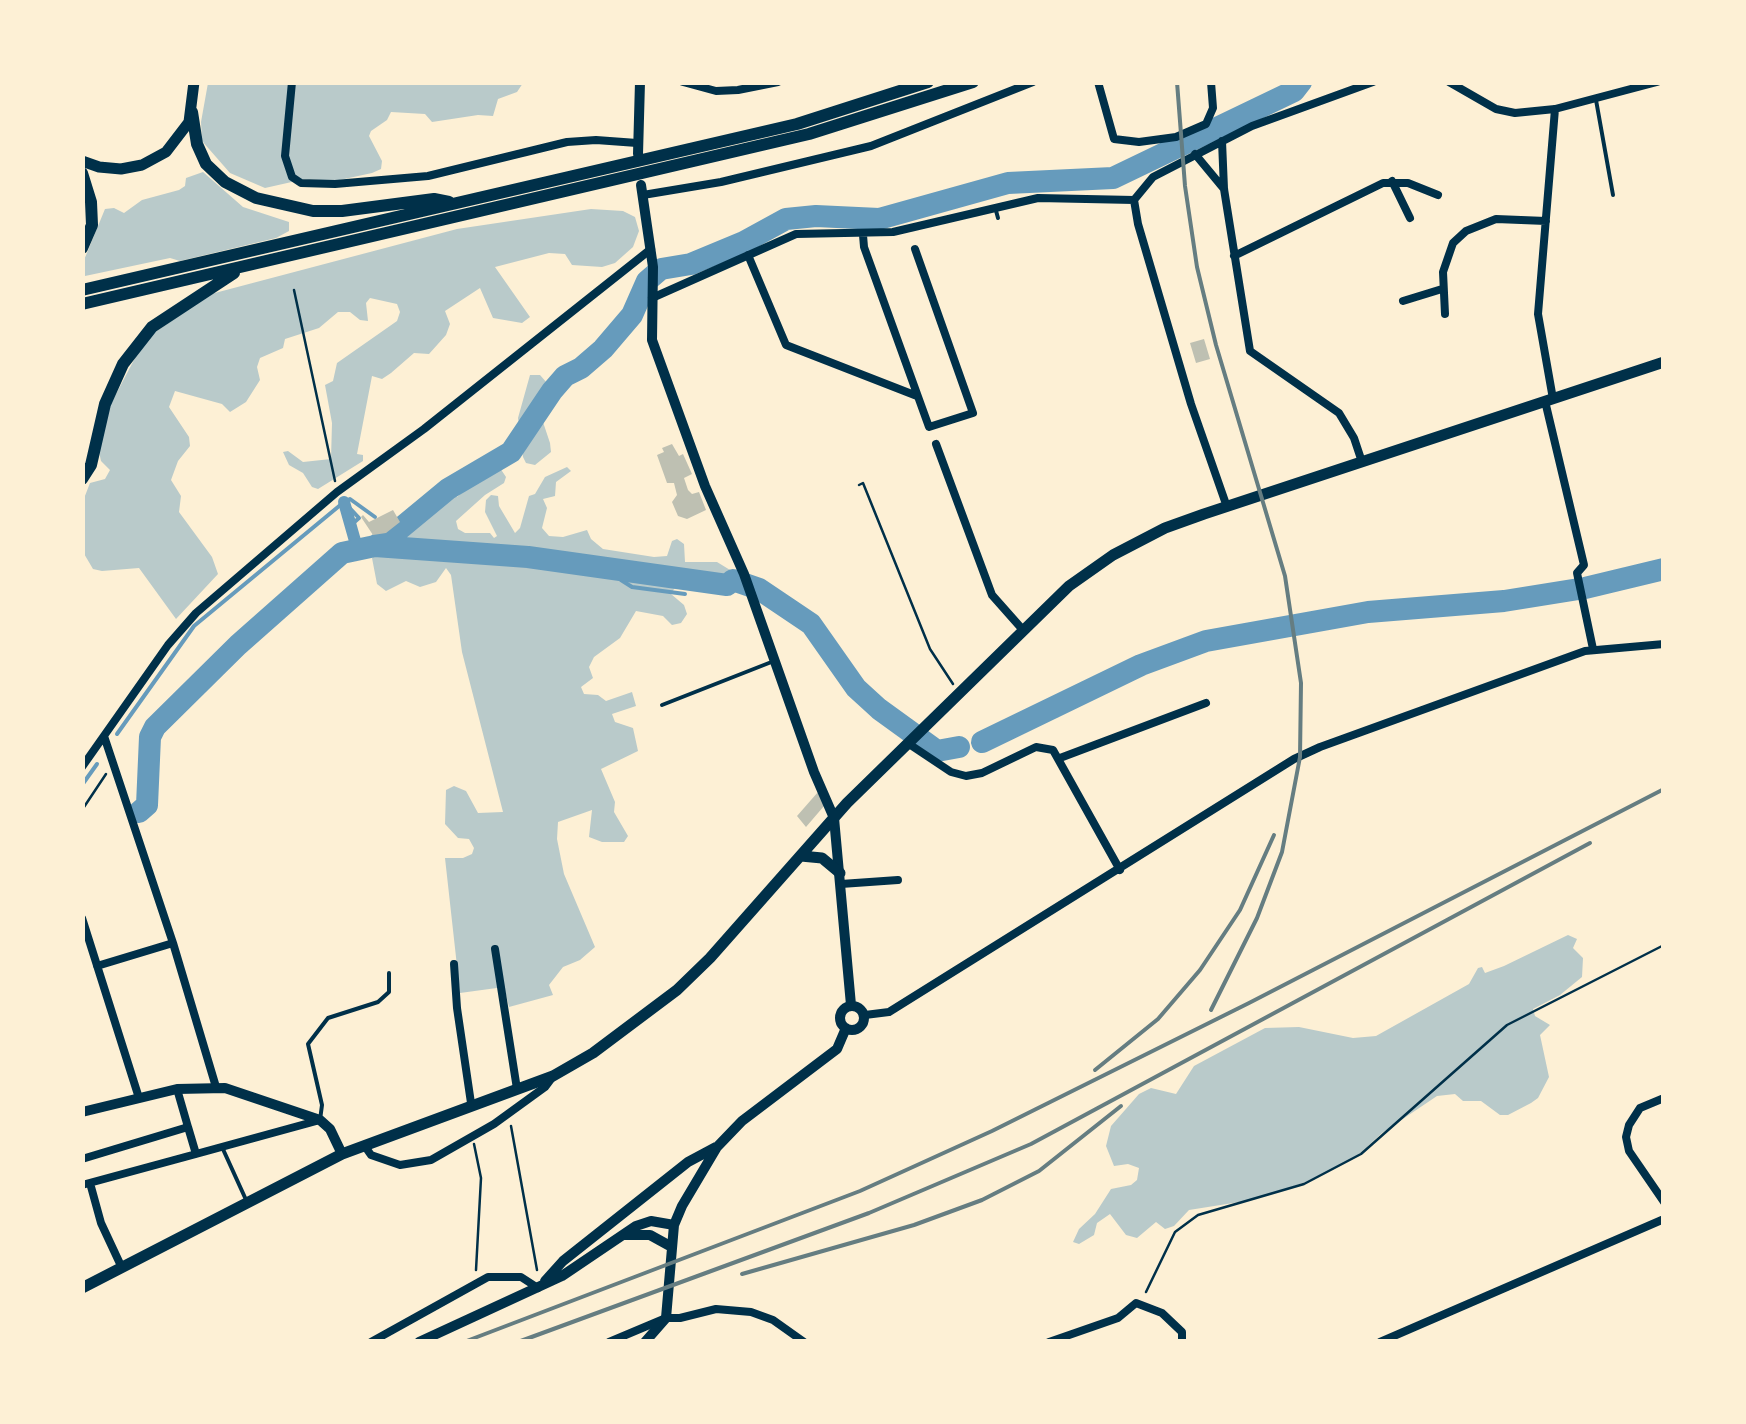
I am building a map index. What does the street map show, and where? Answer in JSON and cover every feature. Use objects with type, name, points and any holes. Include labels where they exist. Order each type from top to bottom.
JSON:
[{"type":"main road","points":[[194,82],[196,144],[206,164],[225,182],[256,198],[312,211],[342,212],[434,200],[456,203]]},
{"type":"main road","points":[[82,290],[797,124],[928,82]]},
{"type":"main road","points":[[82,304],[809,134],[973,82]]},
{"type":"main road","points":[[82,161],[110,169],[142,165],[176,142],[192,112]]},
{"type":"main road","points":[[82,173],[91,202],[92,225],[82,248]]},
{"type":"main road","points":[[82,479],[92,464],[106,404],[124,364],[152,328],[240,269]]},
{"type":"main road","points":[[82,1288],[342,1154],[553,1076],[594,1053],[677,990],[834,818],[1069,586],[1113,555],[1166,528],[1664,362]]},
{"type":"main road","points":[[801,856],[822,858],[840,879]]},
{"type":"street","points":[[292,82],[285,156],[292,177],[301,183],[336,184],[428,176],[567,142],[596,140],[637,148],[640,82]]},
{"type":"street","points":[[682,82],[716,90],[738,90],[778,82]]},
{"type":"street","points":[[851,1006],[834,818],[662,371],[651,328],[653,266],[642,190],[721,182],[872,146],[1033,82]]},
{"type":"street","points":[[1098,82],[1111,133],[1120,142],[1160,140],[1198,130],[1211,117],[1211,82]]},
{"type":"street","points":[[1228,507],[1191,404],[1134,200],[1154,176],[1195,154],[1252,126],[1372,82]]},
{"type":"street","points":[[1449,82],[1496,109],[1515,113],[1555,109],[1652,83]]},
{"type":"street","points":[[1555,109],[1538,314],[1549,400],[1584,565],[1577,573],[1593,649]]},
{"type":"street","points":[[1222,141],[1224,188],[1250,351],[1338,413],[1354,438],[1362,462]]},
{"type":"street","points":[[1195,154],[1224,188]]},
{"type":"street","points":[[1392,181],[1410,218]]},
{"type":"street","points":[[1234,256],[1384,182],[1408,183],[1438,195]]},
{"type":"street","points":[[653,292],[796,234],[908,229],[997,212],[1038,198],[1134,200]]},
{"type":"street","points":[[1446,314],[1442,289],[1453,243],[1466,231],[1496,219],[1546,221]]},
{"type":"street","points":[[863,234],[864,247],[929,427],[973,414],[914,249]]},
{"type":"street","points":[[82,767],[168,645],[196,613],[337,492],[424,429],[650,249]]},
{"type":"street","points":[[748,255],[786,345],[917,396]]},
{"type":"street","points":[[1403,302],[1442,289]]},
{"type":"street","points":[[936,444],[992,595],[1024,630]]},
{"type":"street","points":[[864,1015],[888,1012],[1320,747],[1593,649],[1664,644]]},
{"type":"street","points":[[1060,758],[1206,702]]},
{"type":"street","points":[[104,736],[216,1087]]},
{"type":"street","points":[[910,743],[951,772],[966,776],[982,773],[1036,747],[1048,748],[1060,758],[1120,870]]},
{"type":"street","points":[[840,879],[898,880]]},
{"type":"street","points":[[82,918],[138,1098]]},
{"type":"street","points":[[97,966],[173,943]]},
{"type":"street","points":[[495,950],[516,1089]]},
{"type":"street","points":[[454,964],[457,1008],[478,1101],[494,1124]]},
{"type":"street","points":[[645,1342],[666,1318],[674,1225],[717,1147],[742,1121],[837,1049],[846,1028],[840,1015],[851,1006],[859,1007],[864,1015]]},
{"type":"street","points":[[846,1028],[859,1028],[864,1015]]},
{"type":"street","points":[[364,1145],[370,1155],[400,1165],[431,1160],[494,1124],[545,1087],[553,1076]]},
{"type":"street","points":[[82,1112],[177,1090],[216,1087],[251,1094],[320,1120],[330,1128],[342,1154]]},
{"type":"street","points":[[177,1090],[196,1154]]},
{"type":"street","points":[[1664,1098],[1640,1108],[1628,1125],[1626,1137],[1629,1151],[1664,1202]]},
{"type":"street","points":[[122,1268],[86,1184],[320,1120]]},
{"type":"street","points":[[82,1158],[188,1127]]},
{"type":"street","points":[[538,1288],[563,1261],[688,1162],[717,1147]]},
{"type":"street","points":[[1380,1342],[1664,1220]]},
{"type":"street","points":[[419,1342],[538,1288],[651,1221],[674,1225]]},
{"type":"street","points":[[625,1235],[650,1235],[670,1246]]},
{"type":"street","points":[[371,1342],[476,1281],[510,1275],[538,1288]]},
{"type":"street","points":[[1049,1342],[1082,1337],[1136,1304],[1162,1313],[1182,1332],[1182,1342]]},
{"type":"street","points":[[609,1342],[666,1318],[716,1309],[736,1309],[773,1320],[804,1342]]},
{"type":"lane","points":[[1596,100],[1614,195]]},
{"type":"lane","points":[[662,705],[774,660]]},
{"type":"lane","points":[[320,1120],[322,1105],[308,1044],[328,1018],[378,1002],[389,992],[388,974]]},
{"type":"lane","points":[[222,1147],[247,1202]]},
{"type":"path","points":[[294,290],[337,492]]},
{"type":"path","points":[[858,485],[863,483],[930,649],[947,679],[961,692]]},
{"type":"path","points":[[82,810],[102,777],[113,769]]},
{"type":"path","points":[[1146,1292],[1175,1232],[1198,1215],[1304,1184],[1362,1154],[1507,1025],[1664,944]]},
{"type":"path","points":[[510,1124],[535,1251],[538,1288]]},
{"type":"path","points":[[472,1138],[481,1178],[476,1281]]},
{"type":"shaded area","points":[[208,83],[523,83],[517,92],[498,99],[493,116],[432,122],[425,114],[391,112],[369,136],[382,161],[381,169],[372,173],[335,181],[305,179],[265,188],[230,173],[202,141]]},
{"type":"shaded area","points":[[203,172],[243,207],[289,222],[289,231],[276,238],[180,261],[170,258],[85,276],[84,260],[105,209],[124,213],[142,200],[179,190],[185,186],[186,178]]},
{"type":"shaded area","points":[[591,209],[623,211],[635,217],[639,231],[633,247],[615,263],[602,267],[572,265],[565,254],[549,253],[495,267],[530,317],[522,323],[493,318],[480,288],[445,311],[450,324],[446,335],[429,354],[414,353],[382,379],[372,376],[357,454],[363,455],[363,461],[318,489],[289,465],[283,452],[288,451],[303,462],[331,459],[332,423],[325,385],[333,381],[337,363],[397,321],[397,304],[370,298],[366,303],[368,321],[350,312],[338,312],[319,328],[285,339],[283,348],[260,358],[260,380],[246,402],[230,412],[222,404],[175,391],[169,407],[189,437],[190,446],[178,461],[171,480],[181,496],[179,512],[212,557],[218,574],[176,619],[139,568],[93,569],[83,552],[83,501],[90,483],[105,479],[110,470],[101,461],[95,434],[145,339],[211,294],[457,229]]},
{"type":"shaded area","points":[[530,375],[540,375],[547,383],[541,416],[551,452],[535,465],[526,463],[523,457],[518,418]]},
{"type":"shaded area","points":[[494,459],[506,477],[504,483],[456,521],[458,529],[465,533],[497,536],[485,512],[486,500],[491,495],[498,496],[499,506],[515,533],[529,496],[535,494],[545,477],[567,467],[571,471],[556,482],[555,496],[543,499],[547,508],[542,528],[549,536],[563,537],[587,530],[603,549],[654,557],[667,556],[672,541],[677,539],[684,544],[685,562],[717,562],[735,573],[734,581],[694,580],[674,589],[671,594],[684,605],[687,614],[681,623],[672,625],[663,616],[636,611],[620,638],[594,657],[589,667],[593,678],[581,687],[584,694],[598,695],[606,701],[632,692],[636,706],[612,714],[615,722],[633,728],[638,751],[601,769],[615,802],[614,812],[628,836],[624,842],[602,842],[589,837],[592,810],[558,822],[564,874],[595,947],[580,960],[563,967],[549,985],[553,995],[509,1007],[504,987],[460,993],[445,858],[463,858],[472,854],[474,848],[469,839],[458,838],[445,824],[446,790],[454,786],[466,791],[478,813],[503,812],[462,652],[451,575],[446,568],[436,582],[420,587],[406,581],[386,591],[377,584],[372,558],[409,532],[420,507],[438,484],[447,482],[457,497],[476,481],[485,460]]},
{"type":"shaded area","points":[[1568,935],[1577,939],[1573,948],[1583,958],[1582,977],[1560,995],[1533,1009],[1535,1016],[1550,1025],[1540,1035],[1549,1077],[1531,1103],[1500,1115],[1481,1101],[1463,1101],[1455,1094],[1437,1096],[1382,1133],[1358,1155],[1312,1180],[1252,1200],[1189,1210],[1174,1226],[1165,1229],[1156,1222],[1137,1238],[1126,1235],[1110,1214],[1097,1223],[1094,1235],[1079,1244],[1073,1242],[1111,1189],[1137,1180],[1139,1168],[1128,1164],[1114,1166],[1106,1146],[1111,1126],[1139,1094],[1151,1088],[1176,1094],[1194,1066],[1265,1028],[1299,1027],[1353,1038],[1376,1036],[1469,984],[1478,968],[1482,967],[1485,973]]},
{"type":"building","points":[[1204,339],[1210,359],[1196,363],[1190,343]]},
{"type":"building","points":[[672,444],[679,456],[683,454],[692,474],[684,478],[688,490],[692,494],[699,492],[706,510],[687,519],[678,516],[672,502],[677,495],[674,483],[667,483],[657,455]]},
{"type":"building","points":[[393,510],[400,522],[386,533],[373,535],[361,517],[369,522]]},
{"type":"building","points":[[818,792],[824,806],[806,827],[797,816]]},
{"type":"waterway","points":[[139,812],[147,805],[150,737],[155,727],[238,645],[342,553],[375,546],[448,489],[511,452],[552,391],[565,376],[603,349],[632,315],[647,281],[661,269],[691,264],[786,219],[879,219],[1008,183],[1113,178],[1294,91],[1301,82]]},
{"type":"waterway","points":[[117,734],[194,626],[344,502],[350,499],[375,517]]},
{"type":"waterway","points":[[344,502],[357,548]]},
{"type":"waterway","points":[[345,503],[359,518],[350,526],[357,548]]},
{"type":"waterway","points":[[375,546],[528,557],[727,585],[733,580],[759,589],[811,624],[856,688],[879,709],[937,751],[959,747]]},
{"type":"waterway","points":[[611,568],[632,587],[685,594]]},
{"type":"waterway","points":[[982,742],[1141,665],[1206,641],[1368,612],[1504,601],[1585,588],[1664,569]]},
{"type":"waterway","points":[[82,785],[97,764]]},
{"type":"railway","points":[[1177,82],[1185,186],[1197,267],[1216,345],[1285,576],[1301,683],[1300,757],[1282,852],[1257,918],[1211,1010]]},
{"type":"railway","points":[[464,1342],[860,1191],[992,1131],[1664,789]]},
{"type":"railway","points":[[1095,1070],[1158,1019],[1200,970],[1240,910],[1274,835]]},
{"type":"railway","points":[[518,1342],[869,1213],[1031,1144],[1590,843]]},
{"type":"railway","points":[[742,1274],[914,1225],[982,1200],[1039,1171],[1121,1106]]}]
